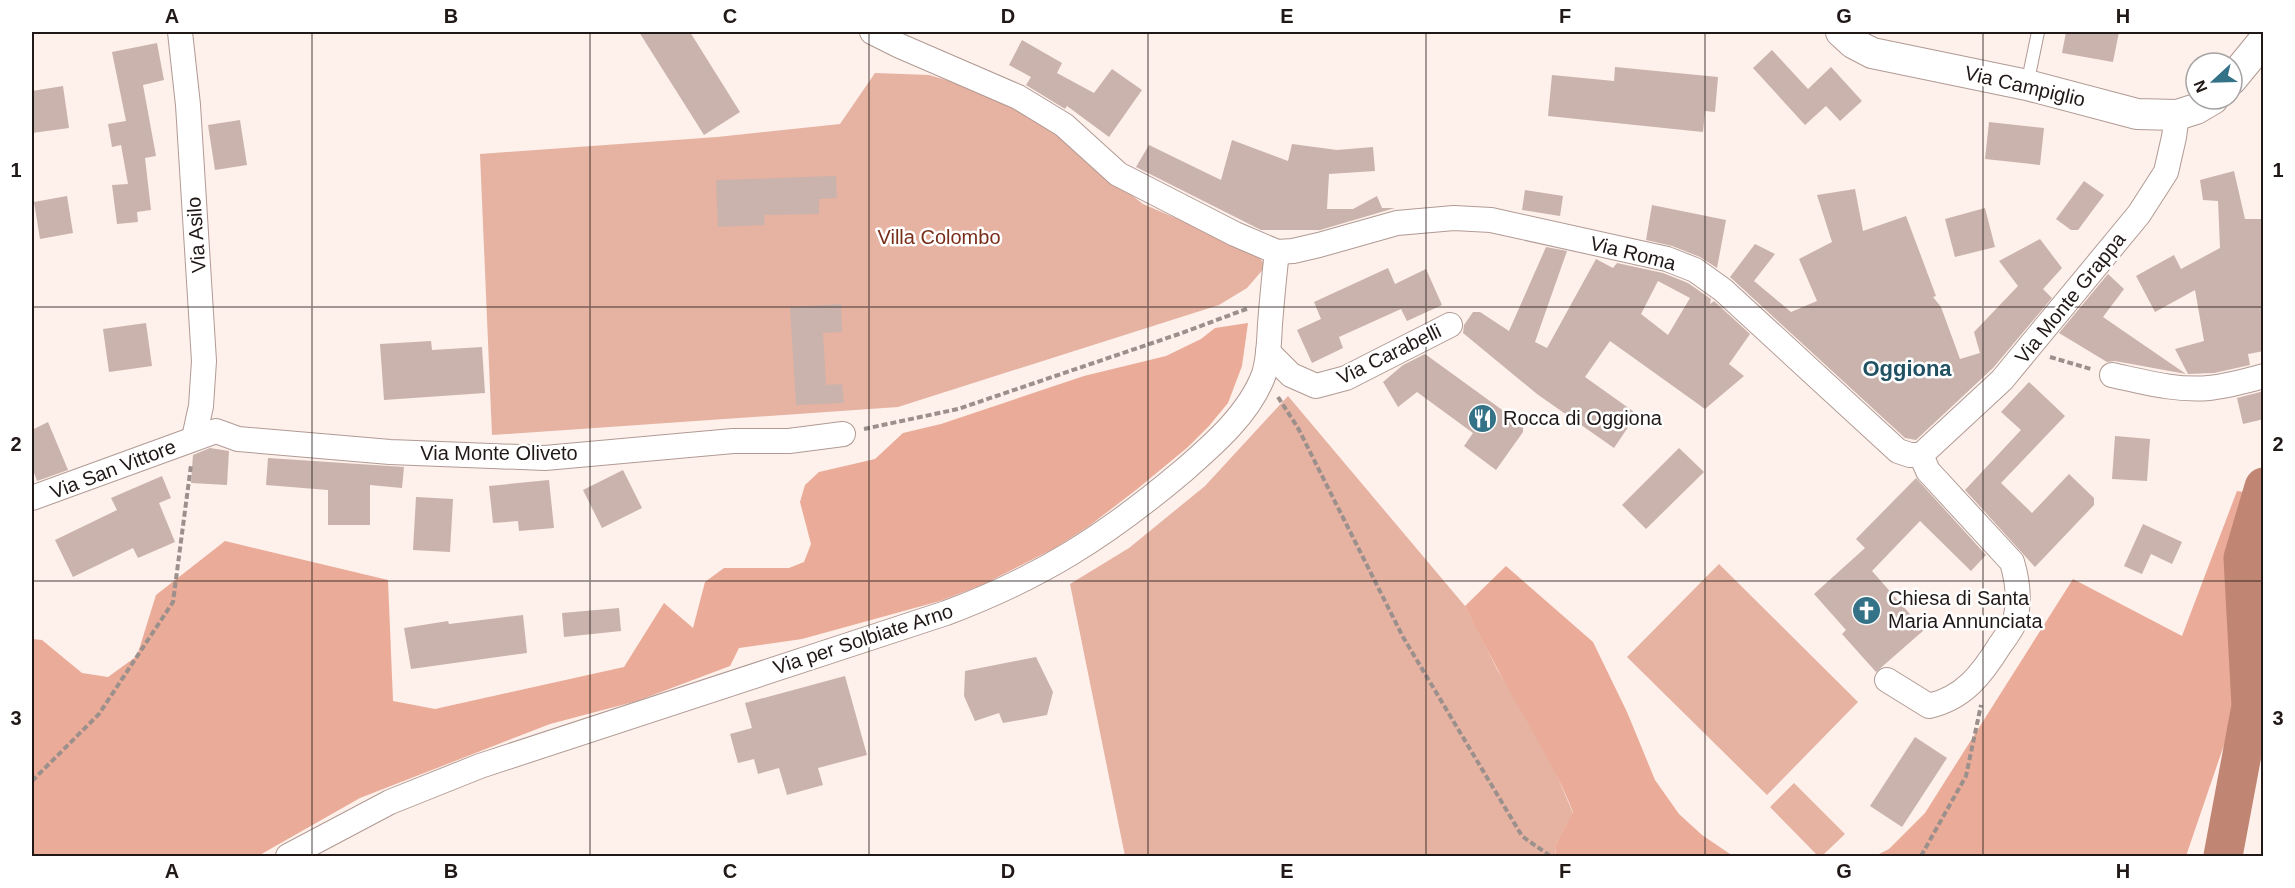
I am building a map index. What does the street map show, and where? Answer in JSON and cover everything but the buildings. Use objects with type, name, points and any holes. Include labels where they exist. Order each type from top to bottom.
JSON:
[{"type":"street","name":"Via Asilo","points":[[180,32],[188,105],[204,361],[201,406],[194,438]]},
{"type":"street","points":[[872,32],[1018,97],[1064,125],[1118,174],[1235,234],[1277,252]]},
{"type":"street","name":"Via Campiglio","points":[[1841,32],[1852,44],[1872,53],[2027,85],[2137,114],[2176,115],[2189,111]]},
{"type":"street","points":[[2244,64],[2264,40]]},
{"type":"street","name":"Via Monte Grappa","points":[[1921,455],[2002,380],[2139,214],[2166,172],[2174,137],[2176,115]]},
{"type":"street","name":"Via Roma","points":[[1277,252],[1293,251],[1397,223],[1454,218],[1491,219],[1667,259],[1695,270],[1723,290],[1898,451],[1910,455],[1921,455]]},
{"type":"street","name":"Via per Solbiate Arno","points":[[288,856],[390,802],[469,769],[989,597],[1027,579],[1099,537],[1146,502],[1221,436],[1255,393],[1266,363],[1277,252]]},
{"type":"street","name":"Via Carabelli","points":[[1266,363],[1316,386],[1346,378],[1450,325]]},
{"type":"street","points":[[2112,375],[2184,388],[2220,387],[2264,376]]},
{"type":"street","name":"Via Monte Oliveto","points":[[194,438],[216,431],[238,439],[390,452],[545,458],[733,441],[789,441],[843,434]]},
{"type":"street","name":"Via San Vittore","points":[[32,498],[194,438]]},
{"type":"street","points":[[1887,680],[1929,706],[1946,702],[1968,687],[1989,662],[2014,623],[2017,580],[2012,562],[1928,471],[1921,455]]},
{"type":"lane","points":[[2027,85],[2038,32]]},
{"type":"path","points":[[843,434],[958,409],[1179,334],[1272,299]]},
{"type":"path","points":[[2027,351],[2112,375]]},
{"type":"path","points":[[1266,363],[1403,637],[1522,836],[1550,856]]},
{"type":"path","points":[[32,781],[99,714],[173,602],[187,511],[194,438]]},
{"type":"path","points":[[1921,856],[1966,776],[1989,662]]},
{"type":"green space","name":"Villa Colombo","points":[[875,73],[929,75],[987,92],[1053,127],[1092,164],[1143,204],[1255,252],[1266,266],[1247,288],[1219,305],[898,407],[492,435],[480,154],[717,137],[840,124]]},
{"type":"green space","points":[[1288,396],[1465,606],[1497,669],[1554,769],[1573,813],[1555,846],[1556,856],[1125,856],[1070,584],[1129,548],[1205,486]]},
{"type":"green space","points":[[1719,564],[1858,702],[1767,795],[1627,657]]},
{"type":"green space","points":[[1794,783],[1845,834],[1822,856],[1818,856],[1770,807]]},
{"type":"shaded area","points":[[1248,323],[1242,366],[1228,403],[1188,447],[1089,526],[1055,548],[982,585],[940,601],[802,639],[739,648],[730,666],[637,701],[550,724],[360,798],[258,856],[32,856],[32,639],[42,640],[82,673],[108,677],[137,656],[156,595],[225,541],[388,580],[393,701],[435,709],[624,667],[664,603],[693,628],[705,582],[724,568],[789,568],[804,562],[811,544],[800,502],[805,485],[819,472],[875,459],[903,433],[941,424],[1084,376],[1166,356],[1201,339],[1215,328]]},
{"type":"shaded area","points":[[2237,491],[2263,495],[2263,542],[2254,608],[2225,742],[2186,856],[1875,856],[1889,849],[1925,813],[2073,579],[2182,636]]},
{"type":"shaded area","points":[[1506,566],[1593,642],[1627,712],[1655,780],[1679,814],[1702,835],[1733,856],[1556,856],[1555,846],[1573,812],[1547,757],[1465,606]]},
{"type":"waterway","points":[[2223,856],[2251,706],[2243,558],[2264,487]]},
{"type":"place","name":"Rocca di Oggiona","points":[[1482,418]]},
{"type":"place","name":"Chiesa di Santa Maria Annunciata","points":[[1867,610]]},
{"type":"district","name":"Oggiona","points":[[1907,368]]}]
